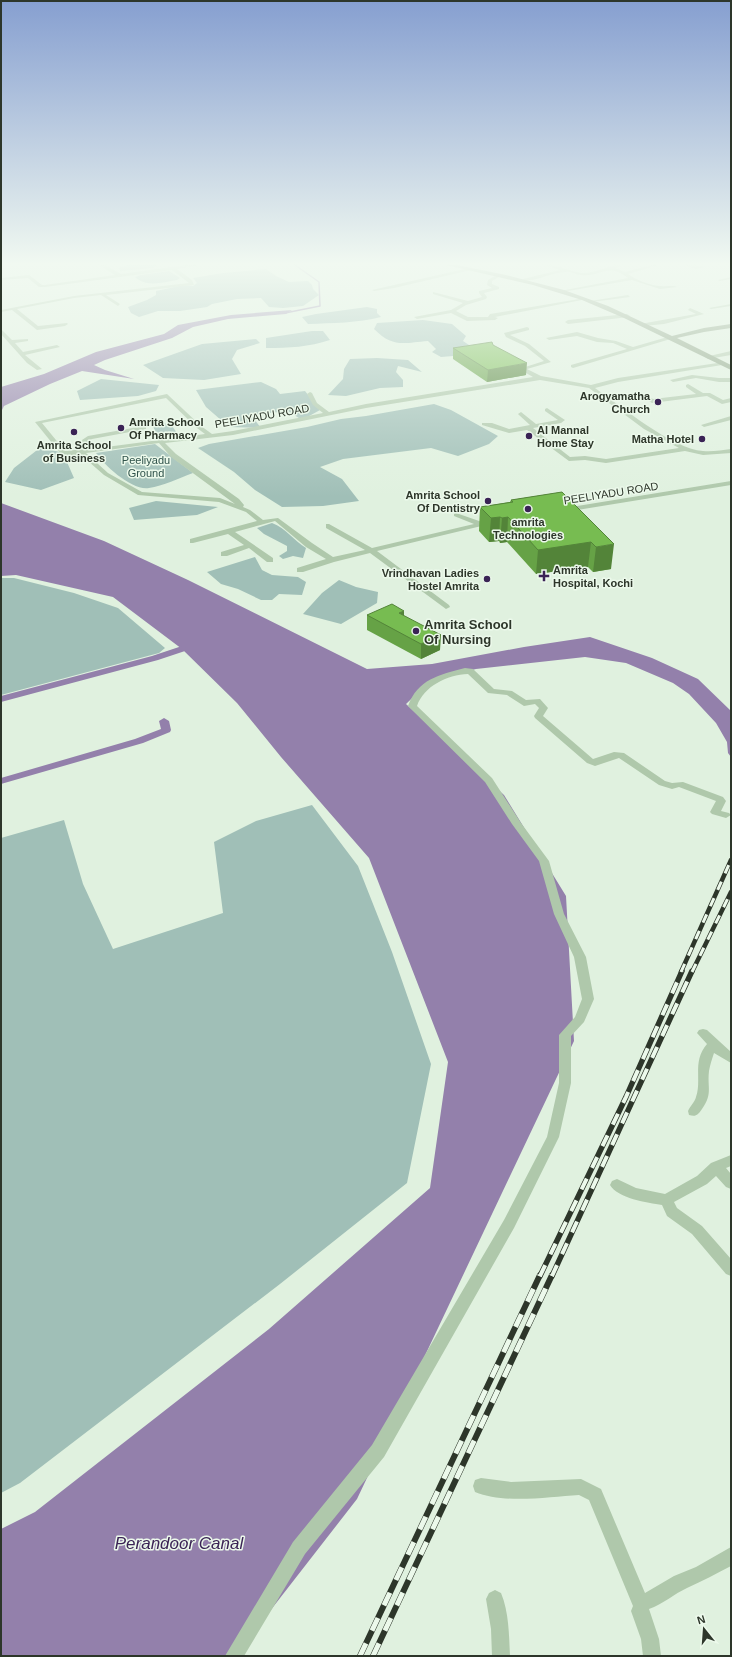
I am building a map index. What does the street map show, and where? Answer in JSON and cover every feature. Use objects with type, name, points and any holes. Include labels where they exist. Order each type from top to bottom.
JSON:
[{"type":"street","points":[[12,342],[21,354],[38,369]]},
{"type":"street","points":[[521,342],[527,345],[548,362],[522,368]]},
{"type":"street","points":[[615,342],[633,349]]},
{"type":"street","points":[[573,366],[656,342]]},
{"type":"street","points":[[680,342],[728,366]]},
{"type":"street","points":[[21,354],[57,347]]},
{"type":"street","points":[[708,356],[731,353]]},
{"type":"street","points":[[515,365],[540,378]]},
{"type":"street","points":[[591,387],[618,380],[728,366]]},
{"type":"street","points":[[673,380],[701,377],[718,381],[731,380]]},
{"type":"street","name":"PEELIYADU ROAD","points":[[212,436],[199,427],[167,396],[38,422],[63,453],[70,454],[160,441],[212,436],[240,432],[373,405],[540,378],[585,384],[646,428],[685,449],[703,453],[731,451]]},
{"type":"street","points":[[688,386],[702,395]]},
{"type":"street","points":[[638,393],[652,401],[672,395],[708,394],[722,402],[731,400]]},
{"type":"street","points":[[310,394],[315,404],[328,414]]},
{"type":"street","points":[[484,424],[494,424],[506,431],[559,422],[562,420],[548,410]]},
{"type":"street","points":[[521,414],[532,427],[569,459],[585,458],[606,461],[685,449]]},
{"type":"street","points":[[704,424],[731,418]]},
{"type":"street","points":[[89,451],[85,440],[90,437],[144,428]]},
{"type":"street","points":[[160,441],[164,447],[178,459],[202,474],[262,522]]},
{"type":"street","points":[[81,452],[106,474],[140,494],[220,500],[248,511]]},
{"type":"street","name":"PEELIYADU ROAD","points":[[556,512],[731,483]]},
{"type":"street","points":[[456,515],[481,524]]},
{"type":"street","points":[[193,541],[276,519],[309,545],[332,560]]},
{"type":"street","points":[[300,570],[332,560],[481,524],[496,522]]},
{"type":"street","points":[[329,526],[372,551],[446,607]]},
{"type":"street","points":[[229,531],[270,560]]},
{"type":"street","points":[[224,554],[250,546]]},
{"type":"street","points":[[234,1656],[299,1548],[378,1451],[509,1224],[553,1137],[565,1083],[565,1035],[580,1019],[588,998],[580,957],[559,914],[544,861],[488,780],[412,706],[414,697],[435,679],[470,671],[491,691],[497,690],[509,693],[524,703],[536,701],[544,708],[538,716],[590,761],[595,762],[614,755],[620,755],[662,783],[672,786],[680,784],[720,799],[721,802],[715,812],[726,815]]},
{"type":"street","points":[[703,1033],[731,1058]]},
{"type":"street","points":[[694,1111],[702,1100],[704,1089],[703,1072],[708,1051],[714,1044]]},
{"type":"street","points":[[617,1185],[646,1198],[666,1200],[702,1180],[716,1166],[731,1160]]},
{"type":"street","points":[[716,1166],[731,1183]]},
{"type":"street","points":[[666,1200],[672,1212],[697,1230],[731,1270]]},
{"type":"street","points":[[481,1486],[511,1490],[581,1487],[595,1495],[598,1507],[637,1598],[642,1603]]},
{"type":"street","points":[[642,1603],[651,1600],[680,1582],[702,1573],[731,1556]]},
{"type":"street","points":[[494,1599],[500,1629],[501,1656]]},
{"type":"street","points":[[642,1603],[640,1611],[650,1639],[652,1656]]},
{"type":"green space","points":[[220,342],[260,343],[237,350],[232,359],[241,374],[204,380],[163,378],[143,365],[202,344]]},
{"type":"green space","points":[[266,342],[321,342],[299,347],[266,348]]},
{"type":"green space","points":[[429,342],[465,342],[469,345],[453,349],[453,356],[441,357],[432,352],[436,349]]},
{"type":"green space","points":[[377,358],[408,360],[422,372],[398,366],[396,372],[403,380],[403,387],[380,388],[346,396],[328,395],[343,379],[344,369],[350,359]]},
{"type":"green space","points":[[101,379],[159,385],[156,391],[138,396],[80,400],[77,391]]},
{"type":"green space","points":[[261,382],[276,389],[280,394],[305,391],[320,410],[302,420],[288,411],[251,415],[261,428],[229,427],[206,407],[196,390]]},
{"type":"green space","points":[[434,404],[451,410],[498,436],[489,444],[458,456],[431,448],[343,459],[320,467],[342,479],[359,501],[323,506],[282,507],[255,490],[234,472],[198,448],[209,444],[307,427],[341,419]]},
{"type":"green space","points":[[170,423],[177,433],[158,436],[152,425]]},
{"type":"green space","name":"Peeliyadu Ground","points":[[155,444],[193,473],[160,486],[142,488],[119,476],[105,464],[96,453]]},
{"type":"green space","points":[[41,447],[63,453],[74,478],[41,490],[5,482],[14,468]]},
{"type":"green space","points":[[156,501],[218,507],[197,515],[134,520],[129,508]]},
{"type":"green space","points":[[272,523],[282,528],[306,548],[303,558],[293,556],[283,559],[279,556],[287,551],[287,546],[264,534],[257,528]]},
{"type":"green space","points":[[255,557],[262,570],[272,575],[298,577],[306,582],[302,595],[279,594],[272,600],[261,600],[238,589],[221,584],[207,572]]},
{"type":"green space","points":[[1,578],[14,578],[74,593],[118,608],[165,648],[159,653],[1,695]]},
{"type":"green space","points":[[339,580],[356,587],[378,592],[377,603],[341,624],[303,614],[322,593]]},
{"type":"green space","points":[[312,805],[358,866],[392,952],[431,1064],[407,1183],[280,1284],[20,1483],[1,1493],[1,838],[64,820],[83,884],[113,949],[223,913],[214,842],[256,821]]},
{"type":"water","points":[[133,342],[159,342],[94,365],[134,379],[82,371],[50,384],[4,406],[1,412],[1,387],[44,374],[96,352]]},
{"type":"water","name":"Perandoor Canal","points":[[1,503],[104,541],[188,580],[367,669],[432,664],[524,647],[590,637],[652,658],[698,679],[731,711],[731,757],[728,753],[727,742],[716,723],[689,694],[673,683],[626,663],[585,657],[476,669],[431,680],[406,704],[504,795],[566,896],[574,1041],[357,1499],[235,1656],[1,1656],[1,1529],[35,1512],[269,1329],[430,1188],[448,1062],[369,858],[281,757],[237,703],[182,649],[113,597],[16,575],[1,576]]},
{"type":"building","points":[[492,342],[493,345],[527,363],[488,370],[453,348]]},
{"type":"building","points":[[562,492],[614,544],[596,547],[591,542],[538,550],[508,517],[491,518],[480,507],[513,502],[511,500]]},
{"type":"building","points":[[392,604],[404,611],[399,613],[441,635],[421,644],[367,615]]},
{"type":"waterway","points":[[1,699],[155,658],[182,649]]},
{"type":"waterway","points":[[1,781],[139,741],[166,730],[164,721]]},
{"type":"railway","points":[[681,972],[731,860]]},
{"type":"railway","points":[[692,972],[731,892]]},
{"type":"railway","points":[[540,1276],[626,1097],[682,971]]},
{"type":"railway","points":[[552,1276],[692,971]]},
{"type":"railway","points":[[360,1656],[540,1275]]},
{"type":"railway","points":[[373,1656],[552,1275]]},
{"type":"place","name":"Arogyamatha Church","points":[[658,402]]},
{"type":"place","name":"Amrita School Of Pharmacy","points":[[121,428]]},
{"type":"place","name":"Amrita School of Business","points":[[74,432]]},
{"type":"place","name":"Al Mannal Home Stay","points":[[529,436]]},
{"type":"place","name":"Matha Hotel","points":[[702,439]]},
{"type":"place","name":"Amrita School Of Dentistry","points":[[488,501]]},
{"type":"place","name":"amrita Technologies","points":[[528,509]]},
{"type":"place","name":"Amrita Hospital, Kochi","points":[[544,576]]},
{"type":"place","name":"Vrindhavan Ladies Hostel Amrita","points":[[487,579]]},
{"type":"place","name":"Amrita School Of Nursing","points":[[416,631]]}]
